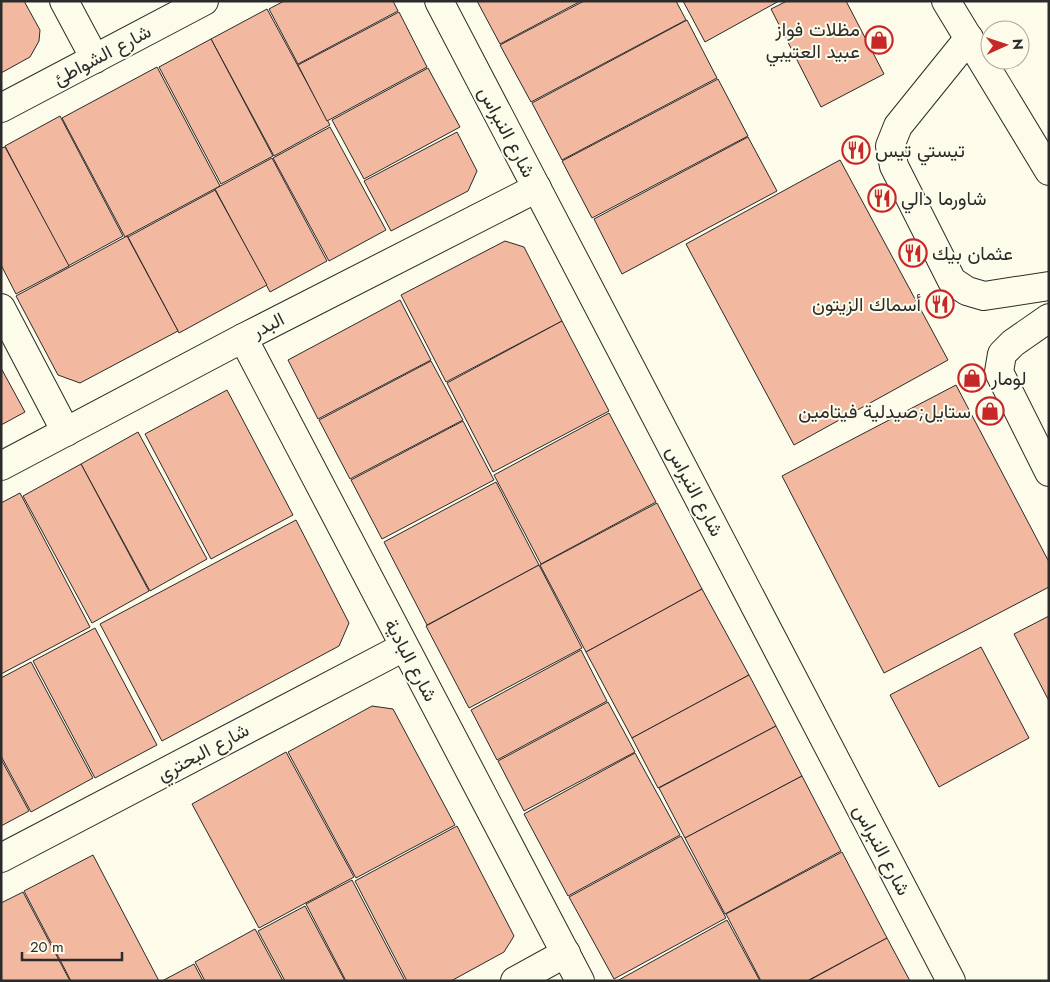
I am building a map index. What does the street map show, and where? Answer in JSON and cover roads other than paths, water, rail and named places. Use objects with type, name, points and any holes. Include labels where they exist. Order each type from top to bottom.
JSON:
[{"type":"street","points":[[64,1],[95,59]]},
{"type":"street","name":"شارع الشواطئ","points":[[1,108],[204,1]]},
{"type":"street","name":"شارع النبراس","points":[[438,1],[951,981]]},
{"type":"street","points":[[946,1],[1049,171]]},
{"type":"street","points":[[970,38],[898,126],[890,146],[894,166],[952,281],[967,291],[984,296],[1049,286]]},
{"type":"street","name":"البدر","points":[[1,466],[243,338],[537,188]]},
{"type":"street","points":[[1,308],[66,432]]},
{"type":"street","points":[[1049,318],[1013,343],[1002,354],[999,372],[1049,472]]},
{"type":"street","name":"شارع البادية","points":[[243,338],[580,981]]},
{"type":"street","name":"شارع البحتري","points":[[1,858],[404,646]]},
{"type":"street","points":[[515,981],[566,953]]},
{"type":"place","name":"مظلات فواز عبيد العتيبي","points":[[879,40]]},
{"type":"place","name":"تيستي تيس","points":[[856,150]]},
{"type":"place","name":"شاورما دالي","points":[[882,198]]},
{"type":"place","name":"عثمان بيك","points":[[913,253]]},
{"type":"place","name":"أسماك الزيتون","points":[[940,304]]},
{"type":"place","name":"لومار","points":[[972,378]]},
{"type":"place","name":"ستايل;صيدلية فيتامين","points":[[990,411]]}]
